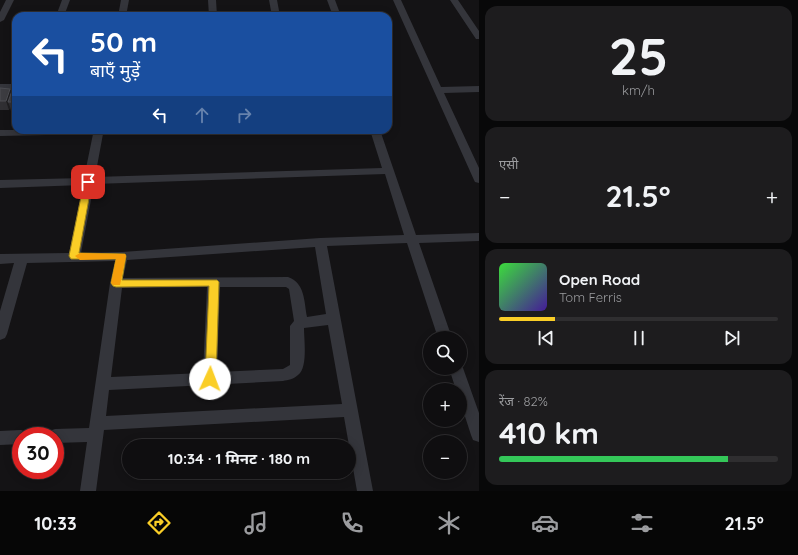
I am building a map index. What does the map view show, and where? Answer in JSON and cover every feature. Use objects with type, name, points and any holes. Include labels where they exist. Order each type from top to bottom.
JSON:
[{"type":"street","points":[[62,12],[66,0]]},
{"type":"street","points":[[123,12],[125,0]]},
{"type":"street","points":[[212,0],[213,12]]},
{"type":"street","points":[[273,0],[275,12]]},
{"type":"street","points":[[331,0],[335,12]]},
{"type":"street","points":[[397,0],[479,180]]},
{"type":"street","points":[[454,0],[479,37]]},
{"type":"street","points":[[0,3],[9,2]]},
{"type":"street","points":[[0,20],[9,2]]},
{"type":"street","points":[[470,23],[479,23]]},
{"type":"street","points":[[0,87],[12,87]]},
{"type":"street","points":[[438,90],[479,89]]},
{"type":"street","points":[[0,133],[12,133]]},
{"type":"street","points":[[74,256],[97,134]]},
{"type":"street","points":[[376,134],[443,331]]},
{"type":"street","points":[[0,184],[388,171]]},
{"type":"street","points":[[0,259],[122,256],[320,242],[479,237]]},
{"type":"street","points":[[320,242],[365,491]]},
{"type":"street","points":[[88,491],[116,283],[122,256]]},
{"type":"street","points":[[0,334],[22,258]]},
{"type":"street","points":[[116,283],[283,281],[291,283],[296,290],[301,324]]},
{"type":"street","points":[[210,379],[214,282]]},
{"type":"street","points":[[102,384],[283,375],[295,370],[298,355],[296,329],[298,324],[334,319]]},
{"type":"street","points":[[458,375],[479,435]]},
{"type":"street","points":[[64,434],[96,429],[350,410]]},
{"type":"street","points":[[0,438],[12,437]]},
{"type":"building","points":[[0,88],[10,89],[6,101],[0,101]]},
{"type":"building","points":[[12,91],[12,102],[8,102]]},
{"type":"slow traffic","points":[[80,256],[122,256],[116,283]]},
{"type":"route","points":[[88,182],[74,256],[122,256],[116,283],[214,282],[210,379]]}]
